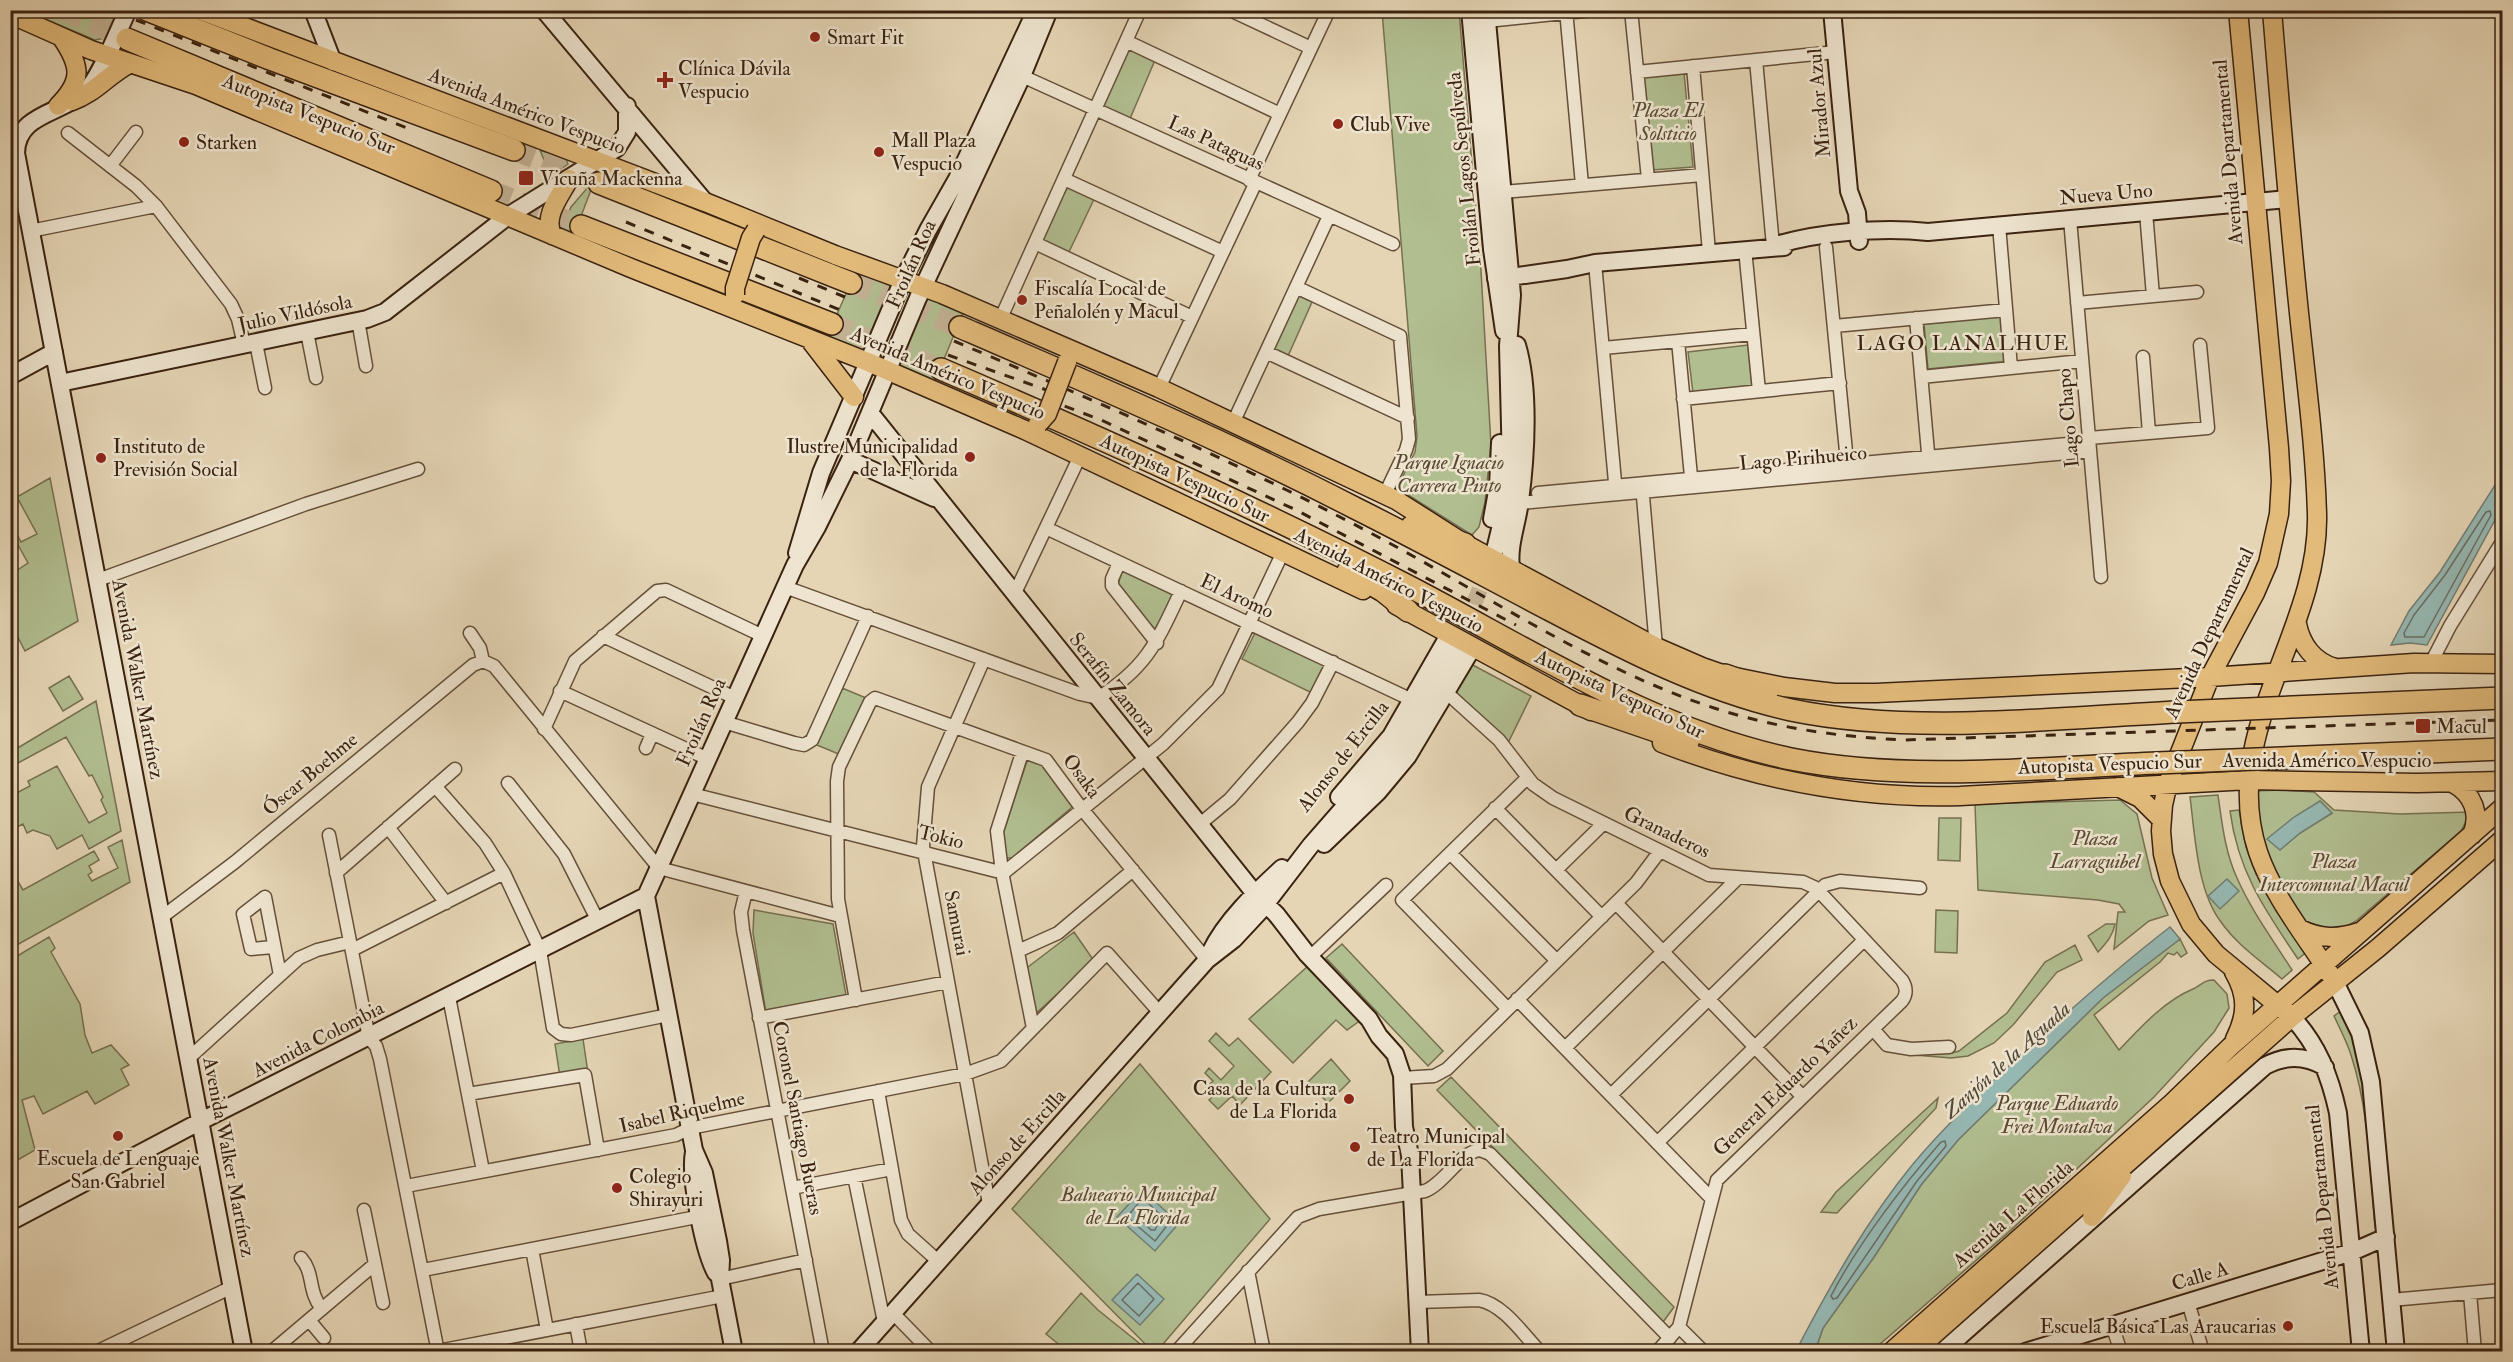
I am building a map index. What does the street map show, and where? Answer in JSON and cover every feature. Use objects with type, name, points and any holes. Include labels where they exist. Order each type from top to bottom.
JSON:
[{"type":"highway","name":"Autopista Vespucio Sur","points":[[147,10],[514,150]]},
{"type":"highway","name":"Autopista Vespucio Sur","points":[[127,39],[491,190]]},
{"type":"highway","points":[[599,183],[851,283]]},
{"type":"highway","points":[[581,226],[832,324]]},
{"type":"highway","points":[[960,327],[1195,431],[1352,506],[1616,645],[1675,673],[1771,705],[1825,716],[1887,721],[1973,722],[2502,698]]},
{"type":"highway","name":"Autopista Vespucio Sur","points":[[941,369],[1223,494],[1409,587],[1637,706],[1719,740],[1789,758],[1869,770],[1914,771],[2502,749]]},
{"type":"highway","points":[[1223,494],[1267,527],[1375,586],[1408,611]]},
{"type":"highway","points":[[1352,506],[1480,548]]},
{"type":"highway","points":[[1725,675],[1801,699],[1973,722]]},
{"type":"highway","points":[[1580,705],[1707,748],[1762,758],[1789,758]]},
{"type":"main road","name":"Avenida Américo Vespucio","points":[[200,10],[705,202],[759,227],[923,287],[1000,320],[1065,354],[1159,388],[1385,494],[1480,548],[1511,569],[1656,647],[1725,675],[1802,689],[1866,693],[2210,677],[2423,663],[2502,663]]},
{"type":"main road","name":"Avenida Departamental","points":[[2238,10],[2281,464],[2279,514],[2273,547],[2262,577],[2210,677],[2168,783],[2162,820],[2164,860],[2175,896],[2201,938],[2292,1017]]},
{"type":"main road","points":[[2272,10],[2317,513],[2314,561],[2297,624],[2254,739],[2249,780],[2250,810],[2258,852],[2274,886],[2335,982]]},
{"type":"main road","name":"Avenida Américo Vespucio","points":[[13,16],[129,64],[196,85],[743,314],[1032,427],[1080,456],[1408,611],[1460,644],[1580,705],[1659,742],[1714,762],[1775,778],[1836,789],[1939,796],[2249,780],[2453,783],[2502,781]]},
{"type":"main road","points":[[62,38],[75,59],[78,74],[65,104]]},
{"type":"main road","points":[[65,104],[90,93],[129,64]]},
{"type":"main road","points":[[552,235],[548,220],[569,179]]},
{"type":"main road","points":[[743,314],[735,295],[735,288],[751,238],[759,227]]},
{"type":"main road","points":[[810,340],[854,397]]},
{"type":"main road","points":[[1032,427],[1047,414],[1065,354]]},
{"type":"main road","points":[[2297,624],[2301,639],[2308,650],[2320,661],[2335,668]]},
{"type":"main road","points":[[2453,783],[2465,791],[2473,804],[2476,817],[2472,835]]},
{"type":"main road","points":[[2114,786],[2140,798],[2162,820]]},
{"type":"main road","name":"Avenida La Florida","points":[[1891,1352],[2166,1109],[2277,1005],[2502,808]]},
{"type":"main road","name":"Avenida La Florida","points":[[1914,1352],[2292,1017],[2384,943],[2502,840]]},
{"type":"main road","points":[[2300,929],[2333,938],[2363,931]]},
{"type":"main road","points":[[2228,963],[2241,984],[2246,1001],[2240,1029],[2230,1047]]},
{"type":"main road","points":[[2092,1217],[2143,1148]]},
{"type":"street","name":"Avenida Walker Martínez","points":[[128,10],[91,85],[65,104],[29,123],[17,141],[16,194],[30,231],[54,352],[244,1352]]},
{"type":"street","points":[[314,10],[333,62]]},
{"type":"street","points":[[544,10],[627,106],[705,202]]},
{"type":"street","name":"Froilán Roa","points":[[795,565],[815,491],[903,280],[957,179],[1036,10]]},
{"type":"street","name":"Froilán Roa","points":[[646,896],[795,565],[813,536],[871,414],[923,287],[1022,76],[1049,10]]},
{"type":"street","points":[[1000,320],[1140,10]]},
{"type":"street","points":[[1230,10],[1311,48]]},
{"type":"street","points":[[1159,388],[1223,252],[1280,114],[1329,10]]},
{"type":"street","name":"Froilán Lagos Sepúlveda","points":[[1470,10],[1490,136],[1503,272],[1508,346],[1511,466],[1508,496],[1480,548]]},
{"type":"street","points":[[1487,16],[1593,10]]},
{"type":"street","points":[[1632,10],[1648,179]]},
{"type":"street","name":"Mirador Azul","points":[[1832,10],[1849,191],[1845,213],[1853,239]]},
{"type":"street","points":[[1566,12],[1582,185]]},
{"type":"street","name":"Froilán Lagos Sepúlveda","points":[[1487,16],[1490,136],[1503,192],[1503,272]]},
{"type":"street","points":[[1126,41],[1280,114]]},
{"type":"street","points":[[1637,72],[1836,52]]},
{"type":"street","points":[[1756,60],[1773,246]]},
{"type":"street","points":[[1693,66],[1709,252]]},
{"type":"street","name":"Las Pataguas","points":[[1022,76],[1393,244]]},
{"type":"street","points":[[508,216],[617,148],[624,140],[628,126],[627,106]]},
{"type":"street","points":[[111,166],[136,132]]},
{"type":"street","points":[[68,134],[136,186],[156,206],[231,304],[250,344],[265,388]]},
{"type":"street","points":[[1503,192],[1702,174]]},
{"type":"street","points":[[1064,179],[1223,252]]},
{"type":"street","name":"Nueva Uno","points":[[1773,246],[1802,238],[1897,239],[1928,232],[2288,199]]},
{"type":"street","points":[[30,231],[156,206]]},
{"type":"street","points":[[2146,212],[2153,296]]},
{"type":"street","name":"Julio Vildósola","points":[[60,383],[376,316],[394,306],[508,216]]},
{"type":"street","points":[[1233,423],[1329,216]]},
{"type":"street","name":"Lago Chapo","points":[[2070,219],[2101,577]]},
{"type":"street","points":[[1999,225],[2012,368]]},
{"type":"street","name":"Nueva Uno","points":[[1503,272],[1568,269],[1595,263],[1773,246],[1826,247],[1853,239]]},
{"type":"street","points":[[1035,243],[1192,317]]},
{"type":"street","points":[[1826,247],[1847,469]]},
{"type":"street","points":[[1745,249],[1759,391]]},
{"type":"street","points":[[1595,263],[1616,490]]},
{"type":"street","points":[[1296,287],[1400,336],[1408,418],[1408,447],[1385,494]]},
{"type":"street","points":[[2077,303],[2197,292]]},
{"type":"street","points":[[1834,326],[2006,310]]},
{"type":"street","points":[[1916,318],[1929,461]]},
{"type":"street","points":[[358,321],[366,366]]},
{"type":"street","name":"Froilán Lagos Sepúlveda","points":[[1506,322],[1518,350],[1526,431],[1520,499],[1509,555],[1511,569]]},
{"type":"street","name":"Froilán Lagos Sepúlveda","points":[[1480,548],[1490,530],[1500,464],[1506,322]]},
{"type":"street","points":[[307,332],[316,378]]},
{"type":"street","points":[[1603,348],[1753,334]]},
{"type":"street","points":[[1678,341],[1691,483]]},
{"type":"street","name":"Lago Pirihueico","points":[[1520,499],[1929,461],[2090,443],[2149,433],[2208,428],[2200,345]]},
{"type":"street","points":[[10,376],[54,352]]},
{"type":"street","points":[[1266,352],[1408,418]]},
{"type":"street","points":[[2143,357],[2149,433]]},
{"type":"street","points":[[1921,377],[2082,361]]},
{"type":"street","points":[[1683,399],[1840,383]]},
{"type":"street","name":"Serafín Zamora","points":[[871,414],[1261,903],[1288,928],[1309,956],[1369,1019],[1385,1030],[1402,1047],[1410,1063],[1407,1078],[1413,1129],[1410,1155],[1420,1352]]},
{"type":"street","points":[[841,429],[850,460]]},
{"type":"street","points":[[1014,595],[1080,456]]},
{"type":"street","name":"Serafín Zamora","points":[[850,460],[938,500]]},
{"type":"street","points":[[98,580],[306,504],[418,469]]},
{"type":"street","points":[[1642,488],[1656,647]]},
{"type":"street","name":"El Aromo","points":[[1046,528],[1412,700]]},
{"type":"street","points":[[2423,663],[2450,626],[2502,542]]},
{"type":"street","points":[[1002,872],[1009,869],[1172,737],[1218,688],[1283,552]]},
{"type":"street","points":[[1119,562],[1112,586],[1157,643]]},
{"type":"street","points":[[785,587],[1080,694],[1098,698],[1132,671],[1157,643],[1181,591]]},
{"type":"street","points":[[543,729],[575,661],[653,592],[663,590],[763,636]]},
{"type":"street","points":[[724,722],[794,742],[804,744],[812,740],[868,616]]},
{"type":"street","points":[[470,633],[480,648],[483,661],[494,666],[543,729],[659,868],[840,916]]},
{"type":"street","points":[[603,636],[735,698]]},
{"type":"street","name":"Alonso de Ercilla","points":[[1285,872],[1378,792],[1408,756],[1447,693],[1460,644]]},
{"type":"street","name":"Alonso de Ercilla","points":[[858,1352],[1207,960],[1218,938],[1261,903],[1318,822],[1391,736],[1412,700],[1460,644]]},
{"type":"street","name":"Alonso de Ercilla","points":[[1285,872],[1402,741],[1460,644]]},
{"type":"street","name":"Samurai","points":[[984,659],[928,787],[924,853],[989,1204]]},
{"type":"street","name":"Óscar Boehme","points":[[162,917],[241,857],[473,665],[483,661]]},
{"type":"street","points":[[1200,824],[1230,799],[1303,716],[1333,662]]},
{"type":"street","points":[[560,691],[708,759]]},
{"type":"street","name":"Granaderos","points":[[1447,693],[1505,747],[1527,778],[1544,793],[1709,875],[1803,882],[1820,891],[1902,980],[1907,991]]},
{"type":"street","name":"Osaka","points":[[836,832],[838,772],[870,702],[875,698],[1046,760],[1082,809],[1207,960]]},
{"type":"street","points":[[646,748],[652,734]]},
{"type":"street","points":[[1022,753],[997,831],[1002,872],[1034,1028]]},
{"type":"street","points":[[336,873],[455,769]]},
{"type":"street","points":[[1508,1009],[1402,900],[1527,778]]},
{"type":"street","points":[[508,783],[564,854],[598,921]]},
{"type":"street","points":[[435,786],[484,843],[504,873],[540,950],[553,1028],[561,1034],[571,1035],[668,1015]]},
{"type":"street","name":"Tokio","points":[[692,794],[1002,872]]},
{"type":"street","points":[[1495,808],[1602,917]]},
{"type":"street","points":[[1556,870],[1604,823]]},
{"type":"street","points":[[388,827],[446,903]]},
{"type":"street","points":[[836,832],[840,916],[856,1000]]},
{"type":"street","points":[[329,835],[369,1038],[376,1046],[380,1059],[438,1351],[723,1296]]},
{"type":"street","points":[[1407,1078],[1434,1076],[1443,1071],[1643,876],[1660,851]]},
{"type":"street","points":[[1450,853],[1557,961]]},
{"type":"street","points":[[1018,951],[1058,933],[1133,870]]},
{"type":"street","points":[[189,1058],[304,955],[351,946],[446,903],[504,873]]},
{"type":"street","points":[[1565,1048],[1738,878]]},
{"type":"street","points":[[1611,1095],[1825,885],[1835,882],[1920,888]]},
{"type":"street","points":[[1309,956],[1386,885]]},
{"type":"street","name":"Coronel Santiago Bueras","points":[[746,891],[741,912],[742,924],[823,1352]]},
{"type":"street","points":[[646,896],[694,1150],[692,1174],[706,1215],[711,1262],[720,1279],[734,1352]]},
{"type":"street","name":"Avenida Colombia","points":[[10,1222],[201,1121],[646,896]]},
{"type":"street","points":[[1616,903],[1802,1096]]},
{"type":"street","points":[[1657,1143],[1864,940]]},
{"type":"street","points":[[273,946],[280,975]]},
{"type":"street","name":"Isabel Riquelme","points":[[406,1186],[676,1135],[690,1128],[965,1074],[1001,1061],[1107,953],[1160,1013]]},
{"type":"street","points":[[759,1018],[948,982]]},
{"type":"street","points":[[2335,982],[2353,1015],[2369,1065],[2396,1352]]},
{"type":"street","name":"General Eduardo Yañez","points":[[1657,1352],[1679,1327],[1717,1180],[1873,1029],[1903,999],[1907,991]]},
{"type":"street","points":[[448,997],[483,1171]]},
{"type":"street","points":[[1517,999],[1711,1198]]},
{"type":"street","name":"Avenida Departamental","points":[[2292,1017],[2314,1045],[2325,1067],[2335,1097],[2341,1128],[2361,1352]]},
{"type":"street","points":[[1873,1029],[1887,1045],[1911,1049],[1949,1047]]},
{"type":"street","points":[[1942,1351],[2265,1066],[2281,1059],[2294,1057],[2310,1060],[2325,1067]]},
{"type":"street","points":[[468,1094],[585,1075],[598,1150]]},
{"type":"street","points":[[878,1091],[903,1225],[908,1234],[938,1262]]},
{"type":"street","points":[[1176,1352],[1188,1346],[1248,1271],[1293,1221],[1304,1213],[1432,1189],[1473,1151],[1480,1150],[1487,1152],[1670,1338]]},
{"type":"street","points":[[792,1188],[892,1169]]},
{"type":"street","points":[[854,1176],[889,1317],[931,1352]]},
{"type":"street","points":[[364,1210],[383,1303]]},
{"type":"street","points":[[423,1270],[706,1215]]},
{"type":"street","name":"Calle A","points":[[2035,1350],[2352,1252],[2386,1237]]},
{"type":"street","points":[[532,1249],[547,1330]]},
{"type":"street","points":[[301,1258],[309,1271],[313,1297],[322,1309]]},
{"type":"street","points":[[720,1279],[806,1260]]},
{"type":"street","points":[[271,1352],[375,1264]]},
{"type":"street","points":[[1248,1271],[1264,1352]]},
{"type":"street","points":[[96,1352],[232,1287]]},
{"type":"street","points":[[2391,1300],[2502,1290]]},
{"type":"street","points":[[2470,1293],[2475,1352]]},
{"type":"street","points":[[1418,1302],[1473,1300],[1488,1302],[1499,1309],[1540,1352]]},
{"type":"street","points":[[2188,1302],[2202,1352]]},
{"type":"street","points":[[309,1320],[324,1338]]},
{"type":"street","points":[[576,1324],[581,1352]]},
{"type":"street","points":[[2112,1325],[2121,1352]]},
{"type":"street","points":[[1679,1327],[1704,1352]]},
{"type":"green space","points":[[26,11],[120,11],[105,38],[95,40]]},
{"type":"green space","name":"Parque Ignacio Carrera Pinto","points":[[1382,11],[1459,11],[1481,271],[1491,445],[1485,502],[1479,527],[1472,535],[1397,488],[1415,452],[1417,436]]},
{"type":"green space","points":[[1131,47],[1155,60],[1129,121],[1101,106],[1126,49]]},
{"type":"green space","name":"Plaza El Solsticio","points":[[1684,73],[1693,167],[1652,170],[1644,77]]},
{"type":"green space","points":[[540,150],[566,159],[568,164],[545,180],[548,170]]},
{"type":"green space","points":[[1066,183],[1095,197],[1068,254],[1041,241]]},
{"type":"green space","points":[[589,186],[592,187],[574,235],[562,229],[571,207]]},
{"type":"green space","points":[[856,271],[891,286],[863,352],[827,337]]},
{"type":"green space","points":[[1297,295],[1312,302],[1288,356],[1273,349]]},
{"type":"green space","points":[[928,297],[963,313],[935,381],[898,366]]},
{"type":"green space","points":[[2004,316],[2008,361],[1928,369],[1924,324]]},
{"type":"green space","points":[[1748,345],[1752,386],[1693,393],[1688,352]]},
{"type":"green space","points":[[50,478],[78,621],[25,651],[11,624],[10,575],[28,563],[18,545],[11,549],[11,523],[21,542],[37,534],[17,497]]},
{"type":"green space","points":[[1123,569],[1177,594],[1154,635],[1118,584]]},
{"type":"green space","points":[[1256,631],[1325,665],[1312,693],[1242,659]]},
{"type":"green space","points":[[1469,663],[1531,696],[1508,743],[1457,693],[1456,690]]},
{"type":"green space","points":[[69,676],[83,699],[63,711],[49,688]]},
{"type":"green space","points":[[842,688],[866,698],[841,755],[817,745]]},
{"type":"green space","points":[[96,701],[121,831],[89,849],[82,835],[57,849],[50,836],[33,830],[27,833],[23,824],[17,827],[11,815],[11,796],[30,786],[28,781],[57,766],[89,823],[107,813],[101,800],[103,797],[92,775],[89,776],[66,737],[18,763],[16,760],[11,763],[11,752]]},
{"type":"green space","points":[[1028,758],[1043,764],[1077,803],[1012,858],[1004,858],[1002,837]]},
{"type":"green space","name":"Plaza Intercomunal Macul","points":[[2253,791],[2314,792],[2334,810],[2400,814],[2471,812],[2461,831],[2356,921],[2338,931],[2304,924],[2268,859]],"holes":[[[2320,801],[2332,813],[2300,833],[2280,849]]]},
{"type":"green space","points":[[2218,795],[2227,848],[2237,878],[2292,970],[2282,979],[2234,938],[2221,922],[2207,895],[2198,862],[2190,797]]},
{"type":"green space","name":"Plaza Larraguibel","points":[[2120,800],[2137,814],[2152,878],[2168,915],[2149,921],[2114,949],[2118,912],[2125,912],[2119,904],[2098,900],[1978,890],[1975,804]]},
{"type":"green space","points":[[2239,810],[2246,847],[2256,874],[2308,951],[2298,959],[2264,907],[2246,872],[2239,853],[2230,811]]},
{"type":"green space","points":[[1939,818],[1961,818],[1960,861],[1938,860]]},
{"type":"green space","points":[[122,840],[130,882],[15,946],[11,946],[10,868],[23,890],[94,851],[99,860],[89,866],[92,872],[88,875],[92,881],[118,868],[108,847]]},
{"type":"green space","points":[[754,910],[833,924],[846,995],[766,1013],[753,933]]},
{"type":"green space","points":[[1936,910],[1958,911],[1957,953],[1935,952]]},
{"type":"green space","points":[[2106,924],[2115,924],[2111,936],[2098,952],[2088,936]]},
{"type":"green space","points":[[1074,932],[1094,961],[1033,1016],[1024,970]]},
{"type":"green space","points":[[49,937],[55,948],[51,952],[80,1004],[85,1035],[92,1053],[111,1045],[129,1065],[121,1069],[129,1085],[95,1104],[87,1091],[43,1114],[34,1096],[22,1100],[35,1150],[16,1161],[10,1152],[11,958]]},
{"type":"green space","name":"Parque Eduardo Frei Montalva","points":[[2180,939],[2187,953],[2181,957],[2177,952],[2174,955],[2168,953],[2094,1015],[2119,1050],[2172,1000],[2205,982],[2214,980],[2227,994],[2229,1008],[2214,1032],[2154,1097],[2010,1231],[1872,1351],[1815,1352],[1823,1328],[1874,1257],[1921,1185],[1958,1140],[2103,998]]},
{"type":"green space","points":[[1342,944],[1443,1051],[1428,1066],[1326,958]]},
{"type":"green space","points":[[2075,945],[2082,960],[2057,972],[2013,1025],[1994,1043],[1968,1056],[1951,1058],[1902,1054],[1959,1051],[2007,1013],[2045,962]]},
{"type":"green space","points":[[1308,966],[1361,1020],[1347,1030],[1336,1020],[1293,1063],[1249,1019]]},
{"type":"green space","points":[[2345,1008],[2359,1045],[2379,1227],[2375,1227],[2362,1097],[2349,1050],[2334,1016]]},
{"type":"green space","points":[[1216,1033],[1229,1046],[1238,1038],[1271,1072],[1240,1105],[1232,1096],[1218,1109],[1209,1100],[1214,1095],[1206,1088],[1213,1081],[1205,1073],[1209,1068],[1221,1080],[1234,1066],[1209,1041]]},
{"type":"green space","points":[[583,1039],[588,1073],[560,1077],[555,1044]]},
{"type":"green space","points":[[1331,1059],[1350,1081],[1328,1103],[1308,1082]]},
{"type":"green space","name":"Balneario Municipal de La Florida","points":[[1140,1064],[1270,1219],[1157,1351],[1153,1352],[1012,1209]]},
{"type":"green space","points":[[1451,1077],[1674,1307],[1663,1322],[1437,1090]]},
{"type":"green space","points":[[1938,1098],[1936,1108],[1837,1213],[1821,1212],[1836,1192]]},
{"type":"green space","points":[[1081,1293],[1098,1310],[1149,1351],[1067,1351],[1046,1334]]},
{"type":"water","points":[[2502,474],[2502,507],[2427,645],[2410,643],[2391,645],[2409,611],[2440,572]]},
{"type":"water","points":[[2320,801],[2332,813],[2300,833],[2280,850],[2267,839],[2294,817]]},
{"type":"water","points":[[2227,879],[2239,891],[2220,909],[2208,896]]},
{"type":"water","points":[[2170,927],[2180,939],[2103,998],[1958,1140],[1921,1185],[1874,1257],[1823,1328],[1815,1351],[1799,1351],[1799,1345],[1824,1298],[1852,1252],[1881,1207],[1925,1150],[1975,1098],[2034,1043],[2110,975]]},
{"type":"water","points":[[1142,1190],[1179,1223],[1155,1251],[1117,1217]]},
{"type":"water","points":[[1137,1274],[1164,1299],[1140,1325],[1112,1300]]},
{"type":"tunnel","points":[[63,10],[127,39]]},
{"type":"tunnel","points":[[514,150],[599,183]]},
{"type":"tunnel","points":[[491,191],[581,226]]},
{"type":"tunnel","points":[[851,283],[960,327]]},
{"type":"tunnel","points":[[832,324],[941,369]]},
{"type":"tunnel","points":[[1456,649],[1489,566]]},
{"type":"railway","points":[[136,20],[412,130]]},
{"type":"railway","points":[[626,222],[840,310]]},
{"type":"railway","points":[[799,278],[845,297]]},
{"type":"railway","points":[[954,341],[1223,459],[1380,538],[1585,653],[1627,673],[1714,708],[1761,721],[1832,734],[1904,740],[2502,720]]},
{"type":"railway","points":[[948,355],[1055,393]]},
{"type":"railway","points":[[1046,399],[1101,420],[1296,510],[1516,625]]},
{"type":"place","name":"Smart Fit","points":[[815,37]]},
{"type":"place","name":"Clínica Dávila Vespucio","points":[[665,80]]},
{"type":"place","name":"Club Vive","points":[[1338,124]]},
{"type":"place","name":"Starken","points":[[184,142]]},
{"type":"place","name":"Mall Plaza Vespucio","points":[[879,152]]},
{"type":"place","name":"Vicuña Mackenna","points":[[526,178]]},
{"type":"place","name":"Fiscalía Local de Peñalolén y Macul","points":[[1022,300]]},
{"type":"place","name":"Ilustre Municipalidad de la Florida","points":[[970,457]]},
{"type":"place","name":"Instituto de Previsión Social","points":[[101,458]]},
{"type":"place","name":"Macul","points":[[2423,726]]},
{"type":"place","name":"Casa de la Cultura de La Florida","points":[[1349,1099]]},
{"type":"place","name":"Escuela de Lenguaje San Gabriel","points":[[118,1136]]},
{"type":"place","name":"Teatro Municipal de La Florida","points":[[1355,1147]]},
{"type":"place","name":"Colegio Shirayuri","points":[[617,1188]]},
{"type":"place","name":"Escuela Básica Las Araucarias","points":[[2288,1326]]},
{"type":"district","name":"LAGO LANALHUE","points":[[1963,343]]},
{"type":"water label","name":"Zanjón de la Aguada","points":[[2007,1060]]}]
